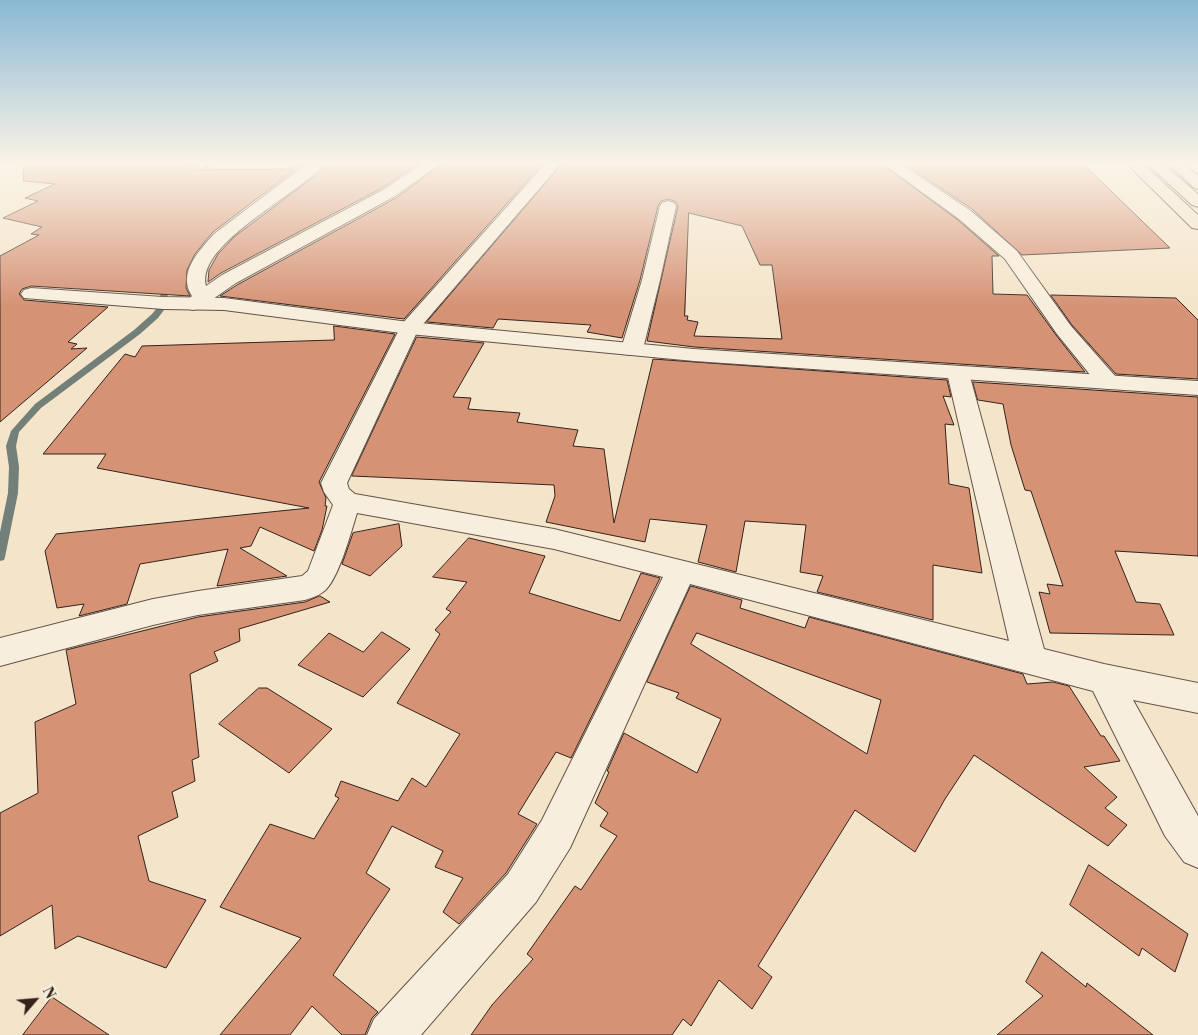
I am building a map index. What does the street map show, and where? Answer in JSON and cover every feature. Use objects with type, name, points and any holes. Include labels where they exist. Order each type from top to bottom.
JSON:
[{"type":"main road","points":[[1183,210],[1198,224]]},
{"type":"street","points":[[198,300],[194,286],[195,278],[207,254],[220,238],[256,210]]},
{"type":"street","points":[[198,300],[229,279],[355,210]]},
{"type":"street","points":[[512,210],[409,328],[334,483],[335,492],[348,502],[554,539],[1104,679],[1198,698]]},
{"type":"street","points":[[632,349],[651,280],[667,210]]},
{"type":"street","points":[[958,210],[1011,255],[1064,330],[1108,382]]},
{"type":"street","points":[[31,294],[130,299],[163,303],[198,300],[409,328],[632,349],[834,366],[1198,388]]},
{"type":"street","points":[[958,373],[1030,659]]},
{"type":"street","points":[[0,652],[153,612],[198,603],[305,588],[313,584],[320,577],[348,502]]},
{"type":"street","points":[[390,1035],[526,880],[556,834],[681,571]]},
{"type":"street","points":[[1104,679],[1179,822],[1198,848]]},
{"type":"building","points":[[19,210],[242,210],[213,232],[195,254],[187,270],[186,288],[190,296],[31,286],[22,289],[19,294],[24,300],[108,307],[68,342],[77,344],[71,349],[87,348],[0,422],[0,256],[39,235],[31,234],[42,227],[3,218]]},
{"type":"building","points":[[269,210],[340,210],[221,273],[208,282],[209,270],[218,254],[234,237]]},
{"type":"building","points":[[374,210],[501,210],[404,319],[220,296]]},
{"type":"building","points":[[523,210],[657,210],[640,280],[622,338],[587,332],[591,325],[498,319],[493,328],[427,322]]},
{"type":"building","points":[[677,210],[945,210],[999,256],[992,256],[993,294],[1027,295],[1085,372],[694,347],[647,341]],"holes":[[[689,213],[742,226],[760,265],[772,265],[782,339],[694,336],[698,322],[687,320],[688,316],[685,316]]]},
{"type":"building","points":[[973,210],[1131,210],[1170,248],[1022,255]]},
{"type":"building","points":[[1051,295],[1176,298],[1198,320],[1198,379],[1116,374],[1072,325]]},
{"type":"building","points":[[334,326],[395,334],[319,482],[326,498],[325,506],[327,506],[322,530],[314,551],[260,527],[251,546],[240,548],[287,576],[217,586],[228,549],[140,564],[127,604],[79,616],[84,604],[57,608],[45,551],[56,534],[309,508],[97,468],[106,454],[43,454],[125,354],[135,357],[142,346],[334,340]]},
{"type":"building","points":[[417,337],[484,343],[453,397],[471,398],[468,409],[520,413],[517,422],[578,430],[573,446],[604,449],[614,523],[653,359],[947,380],[951,397],[943,396],[954,425],[945,424],[949,484],[969,488],[982,573],[933,565],[933,620],[817,592],[823,576],[800,572],[806,525],[745,521],[736,572],[698,562],[707,525],[650,519],[645,542],[546,522],[555,496],[554,485],[352,476]]},
{"type":"building","points":[[973,382],[1198,397],[1198,556],[1115,551],[1136,602],[1160,604],[1174,635],[1050,633],[1039,592],[1050,594],[1047,584],[1063,586],[1031,491],[1025,490],[1011,445],[1003,404],[978,400]]},
{"type":"building","points":[[399,524],[402,546],[370,576],[342,564],[353,533]]},
{"type":"building","points":[[469,538],[545,556],[529,593],[620,621],[641,573],[660,578],[571,758],[556,752],[518,814],[537,824],[506,873],[459,924],[443,912],[463,878],[435,867],[443,851],[392,826],[366,873],[390,889],[333,975],[378,1012],[372,1018],[365,1035],[342,1035],[312,1006],[290,1035],[220,1035],[301,938],[220,907],[270,824],[314,839],[339,798],[335,796],[341,781],[398,801],[412,778],[426,787],[460,734],[397,703],[440,634],[435,630],[451,612],[446,609],[467,582],[433,577]]},
{"type":"building","points":[[691,586],[742,600],[740,608],[805,628],[809,617],[1023,674],[1027,684],[1053,682],[1069,686],[1101,736],[1104,736],[1120,761],[1084,767],[1117,797],[1105,808],[1127,825],[1108,846],[974,755],[945,799],[915,852],[855,810],[758,966],[772,977],[752,1009],[719,980],[691,1026],[683,1019],[672,1035],[471,1035],[492,1005],[533,959],[527,954],[575,886],[581,890],[617,836],[600,826],[608,813],[595,803],[624,733],[697,773],[721,719],[676,698],[679,693],[647,682]],"holes":[[[697,633],[881,700],[867,754],[691,644]]]},
{"type":"building","points":[[320,596],[330,602],[239,629],[240,641],[214,652],[218,661],[190,674],[199,757],[192,760],[195,781],[172,792],[178,817],[138,836],[149,881],[206,900],[166,968],[78,936],[55,949],[52,905],[0,936],[0,813],[38,793],[35,722],[76,704],[66,650],[198,617],[305,602]]},
{"type":"building","points":[[382,632],[410,649],[363,697],[298,665],[329,633],[363,652]]},
{"type":"building","points":[[259,688],[267,688],[332,729],[289,773],[219,724]]},
{"type":"building","points":[[1089,865],[1188,934],[1175,972],[1142,948],[1139,956],[1070,905]]},
{"type":"building","points":[[1042,952],[1086,987],[1087,983],[1153,1035],[997,1035],[1043,996],[1026,982]]},
{"type":"building","points":[[52,997],[109,1035],[23,1035]]},
{"type":"waterway","points":[[0,557],[13,493],[14,467],[11,446],[15,431],[38,406],[137,332],[155,316],[166,302],[160,283]]}]
